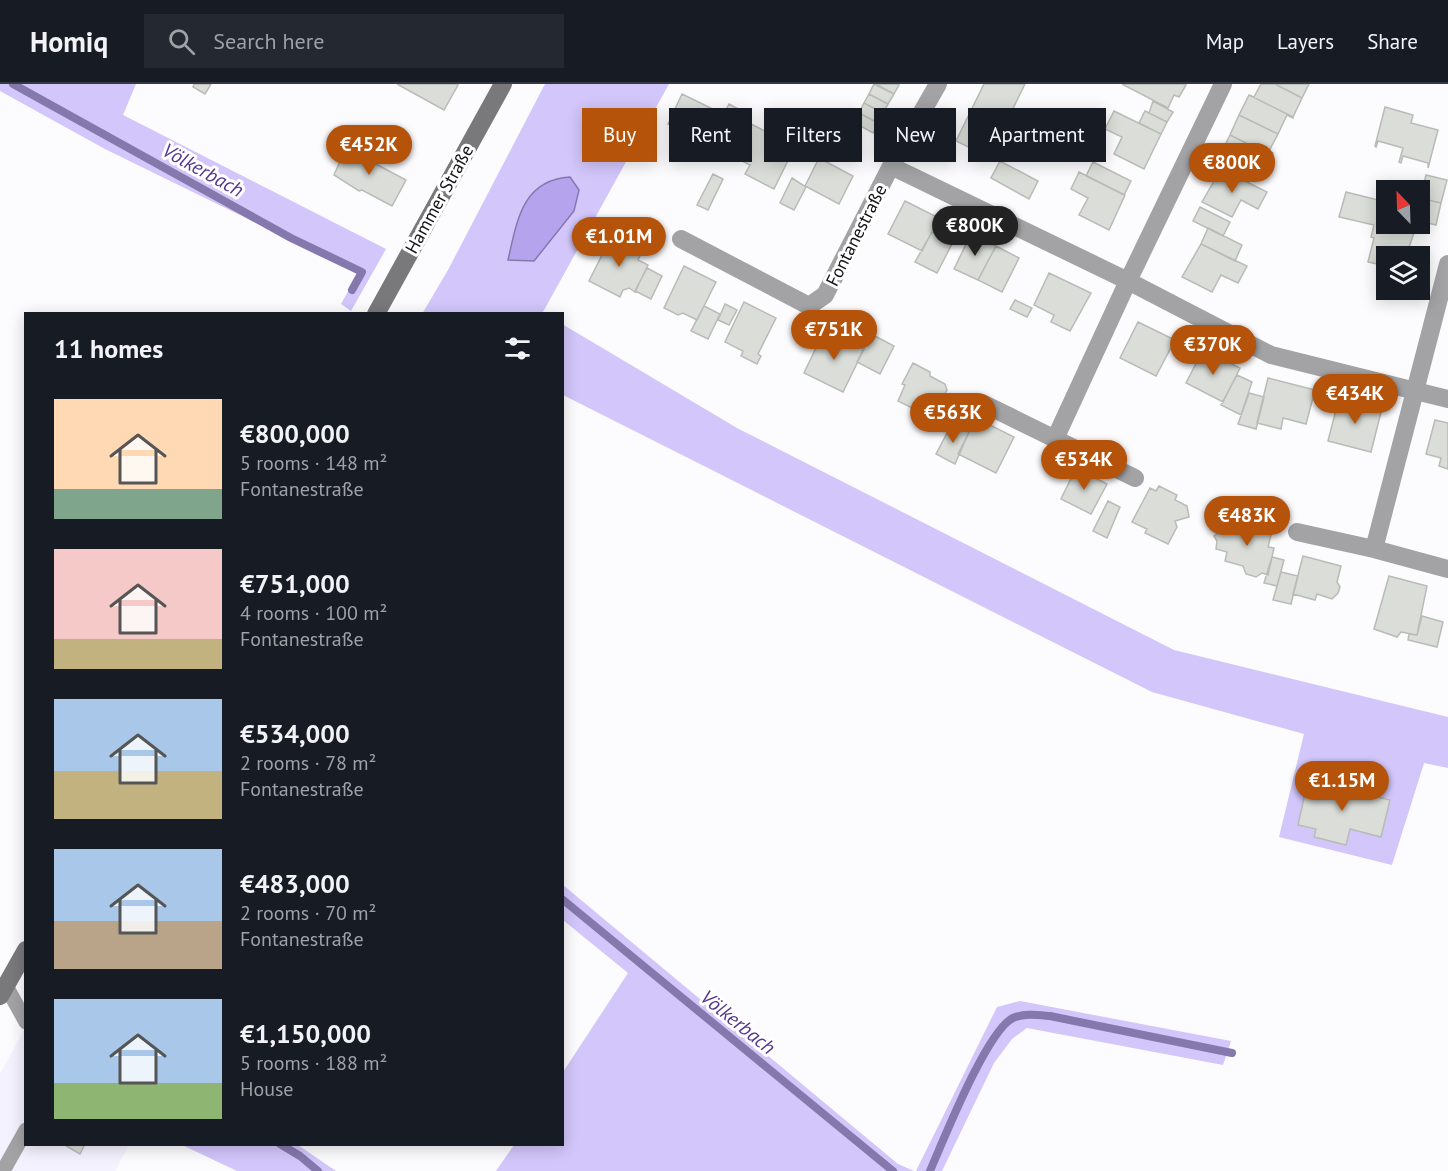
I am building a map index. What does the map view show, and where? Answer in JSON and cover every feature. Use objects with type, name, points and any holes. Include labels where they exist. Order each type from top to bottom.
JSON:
[{"type":"main road","name":"Hammer Straße","points":[[377,312],[503,84]]},
{"type":"main road","points":[[3,991],[24,954]]},
{"type":"street","points":[[891,166],[938,84]]},
{"type":"street","points":[[1055,439],[1222,84]]},
{"type":"street","name":"Fontanestraße","points":[[681,239],[809,306],[825,295],[891,166],[1128,281],[1271,355],[1448,399]]},
{"type":"street","points":[[1374,549],[1448,264]]},
{"type":"street","points":[[982,403],[1135,478]]},
{"type":"street","points":[[1298,532],[1448,569]]},
{"type":"lane","points":[[3,991],[24,1019]]},
{"type":"lane","points":[[3,1171],[24,1134]]},
{"type":"shaded area","points":[[0,84],[136,84],[123,115],[386,249],[351,311],[341,304],[358,273],[105,149],[0,91]]},
{"type":"shaded area","points":[[545,84],[669,84],[656,108],[582,108],[582,162],[626,162],[543,312],[423,312],[448,270]]},
{"type":"shaded area","points":[[570,177],[579,190],[574,211],[534,261],[508,260],[519,217],[532,194],[541,186],[554,180]]},
{"type":"shaded area","points":[[564,325],[737,428],[1174,650],[1448,717],[1448,768],[1424,763],[1392,865],[1279,837],[1304,734],[1152,692],[564,396]]},
{"type":"shaded area","points":[[564,886],[898,1164],[914,1171],[496,1171],[513,1146],[564,1146],[564,1070],[628,973],[564,921]]},
{"type":"shaded area","points":[[1020,1001],[1231,1041],[1223,1065],[1027,1028],[1012,1039],[994,1063],[942,1171],[916,1171],[997,1007]]},
{"type":"shaded area","points":[[24,1030],[24,1146],[128,1146],[115,1171],[0,1171],[0,1074]]},
{"type":"shaded area","points":[[184,1146],[299,1146],[336,1171],[237,1171]]},
{"type":"building","points":[[194,84],[211,84],[205,94],[193,87]]},
{"type":"building","points":[[397,84],[456,84],[458,85],[444,110]]},
{"type":"building","points":[[874,84],[894,94],[888,104],[869,94]]},
{"type":"building","points":[[876,84],[898,84],[899,85],[894,94]]},
{"type":"building","points":[[984,84],[1025,84],[1013,108],[972,108]]},
{"type":"building","points":[[1122,84],[1186,85],[1179,97],[1174,95],[1168,108]]},
{"type":"building","points":[[1261,84],[1275,84],[1302,98],[1293,117],[1249,95],[1254,97]]},
{"type":"building","points":[[1275,84],[1309,84],[1302,98]]},
{"type":"building","points":[[682,94],[711,108],[675,108]]},
{"type":"building","points":[[869,94],[888,104],[886,108],[874,108],[864,103]]},
{"type":"building","points":[[1249,95],[1293,118],[1287,115],[1278,134],[1239,115]]},
{"type":"building","points":[[1153,101],[1173,112],[1167,122],[1149,113]]},
{"type":"building","points":[[864,103],[874,108],[874,121],[862,115]]},
{"type":"building","points":[[1385,107],[1413,115],[1411,123],[1438,130],[1428,168],[1428,163],[1403,156],[1401,163],[1399,162],[1403,148],[1378,141],[1375,146]]},
{"type":"building","points":[[1114,111],[1161,134],[1144,169],[1114,154],[1122,137],[1106,129]]},
{"type":"building","points":[[1145,111],[1167,122],[1161,134],[1139,123]]},
{"type":"building","points":[[862,115],[874,121],[873,133],[862,127]]},
{"type":"building","points":[[1239,115],[1278,134],[1269,151],[1273,153],[1272,156],[1230,135]]},
{"type":"building","points":[[968,117],[968,147],[956,141]]},
{"type":"building","points":[[752,124],[764,130],[764,162],[787,162],[774,189],[745,174],[750,165],[744,162],[752,162]]},
{"type":"building","points":[[1230,135],[1250,145],[1245,155],[1225,145]]},
{"type":"building","points":[[1225,145],[1245,155],[1240,166],[1219,155]]},
{"type":"building","points":[[352,146],[378,162],[376,164],[406,180],[392,206],[362,190],[359,191],[334,175],[346,148]]},
{"type":"building","points":[[817,162],[827,162],[853,176],[839,204],[805,186]]},
{"type":"building","points":[[999,162],[1002,162],[1038,181],[1029,199],[991,178]]},
{"type":"building","points":[[1093,162],[1131,181],[1124,195],[1086,176]]},
{"type":"building","points":[[1221,169],[1267,192],[1258,209],[1241,200],[1232,217],[1202,202]]},
{"type":"building","points":[[1079,172],[1125,195],[1109,230],[1079,215],[1088,198],[1071,189]]},
{"type":"building","points":[[713,174],[723,179],[708,210],[697,205]]},
{"type":"building","points":[[1426,175],[1447,180],[1441,203],[1430,200],[1430,180],[1425,180]]},
{"type":"building","points":[[792,178],[806,187],[794,210],[780,203]]},
{"type":"building","points":[[1346,192],[1376,200],[1376,234],[1414,234],[1409,246],[1376,246],[1376,264],[1368,262],[1374,238],[1371,237],[1374,225],[1339,217]]},
{"type":"building","points":[[1430,200],[1441,203],[1436,225],[1430,224]]},
{"type":"building","points":[[905,201],[939,218],[922,251],[888,234]]},
{"type":"building","points":[[1200,207],[1230,222],[1223,236],[1193,221]]},
{"type":"building","points":[[1208,228],[1242,245],[1235,261],[1201,244]]},
{"type":"building","points":[[932,232],[953,242],[937,273],[915,262]]},
{"type":"building","points":[[971,234],[996,246],[978,280],[954,269]]},
{"type":"building","points":[[611,237],[642,252],[638,260],[648,265],[635,292],[629,288],[623,290],[620,297],[589,281]]},
{"type":"building","points":[[1201,244],[1247,266],[1238,283],[1221,275],[1212,292],[1182,277]]},
{"type":"building","points":[[996,246],[1019,258],[1002,292],[978,280]]},
{"type":"building","points":[[684,266],[716,282],[697,320],[664,308]]},
{"type":"building","points":[[647,268],[662,276],[651,299],[635,291]]},
{"type":"building","points":[[1049,273],[1091,293],[1070,331],[1051,322],[1054,315],[1034,305]]},
{"type":"building","points":[[1015,300],[1032,308],[1027,317],[1010,309]]},
{"type":"building","points":[[744,302],[776,318],[758,354],[761,356],[757,364],[741,356],[743,351],[725,342]]},
{"type":"building","points":[[725,304],[737,310],[729,325],[718,320]]},
{"type":"building","points":[[704,306],[720,314],[708,339],[691,331]]},
{"type":"building","points":[[1138,322],[1175,340],[1156,376],[1120,358]]},
{"type":"building","points":[[825,329],[864,349],[843,392],[804,373]]},
{"type":"building","points":[[871,334],[894,346],[880,374],[857,362]]},
{"type":"building","points":[[1203,350],[1240,368],[1223,402],[1186,383]]},
{"type":"building","points":[[913,363],[930,372],[930,376],[945,384],[947,390],[932,418],[898,401],[905,385],[902,384]]},
{"type":"building","points":[[1237,375],[1252,382],[1241,415],[1221,405]]},
{"type":"building","points":[[1268,378],[1315,390],[1306,424],[1283,418],[1281,429],[1257,423]]},
{"type":"building","points":[[1249,393],[1264,397],[1256,429],[1238,424]]},
{"type":"building","points":[[1339,398],[1382,408],[1371,452],[1328,441]]},
{"type":"building","points":[[976,418],[1014,437],[996,473],[958,454]]},
{"type":"building","points":[[1435,420],[1448,423],[1448,469],[1439,466],[1441,458],[1426,454]]},
{"type":"building","points":[[952,424],[969,432],[955,464],[936,454]]},
{"type":"building","points":[[1076,468],[1107,484],[1091,514],[1061,499]]},
{"type":"building","points":[[1159,486],[1177,495],[1175,500],[1187,506],[1189,517],[1175,521],[1177,527],[1168,544],[1145,533],[1147,529],[1132,522],[1150,488],[1156,491]]},
{"type":"building","points":[[1108,501],[1120,507],[1107,538],[1093,531]]},
{"type":"building","points":[[1234,522],[1254,527],[1259,523],[1263,529],[1272,531],[1268,547],[1274,548],[1268,575],[1262,573],[1256,577],[1246,574],[1243,566],[1225,561],[1227,552],[1216,549],[1217,541],[1214,536],[1220,532],[1222,524],[1233,527]]},
{"type":"building","points":[[1303,556],[1341,566],[1337,582],[1340,587],[1332,599],[1317,594],[1315,600],[1293,594]]},
{"type":"building","points":[[1272,557],[1284,560],[1277,586],[1264,583]]},
{"type":"building","points":[[1281,572],[1298,576],[1291,604],[1273,600]]},
{"type":"building","points":[[1389,576],[1427,586],[1417,635],[1401,632],[1397,637],[1374,629]]},
{"type":"building","points":[[1422,616],[1443,622],[1437,647],[1408,640],[1409,634],[1417,635]]},
{"type":"building","points":[[1308,780],[1390,800],[1381,837],[1350,829],[1346,845],[1314,837],[1316,829],[1298,825]]},
{"type":"building","points":[[66,1146],[84,1146],[80,1154]]},
{"type":"waterway","name":"Völkerbach","points":[[13,84],[291,238],[362,272],[352,290]]},
{"type":"waterway","name":"Völkerbach","points":[[564,901],[893,1171]]},
{"type":"waterway","name":"Völkerbach","points":[[930,1171],[979,1064],[1003,1027],[1017,1016],[1050,1016],[1232,1053]]},
{"type":"waterway","points":[[283,1146],[318,1171]]}]
